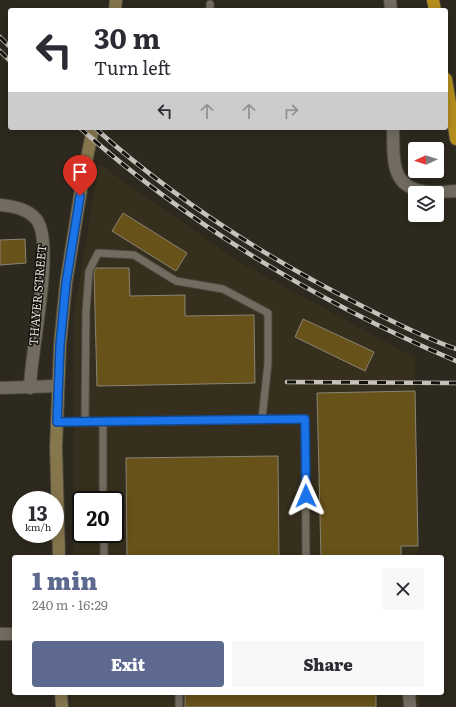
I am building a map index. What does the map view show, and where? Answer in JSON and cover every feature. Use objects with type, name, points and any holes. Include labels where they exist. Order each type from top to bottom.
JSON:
[{"type":"highway","points":[[448,91],[456,138]]},
{"type":"street","points":[[59,555],[57,422],[58,386],[66,283],[83,177],[94,130]]},
{"type":"street","points":[[393,130],[396,175],[406,185],[420,191],[454,191]]},
{"type":"street","name":"THAYER STREET","points":[[0,205],[12,206],[30,214],[36,219],[43,242],[30,388]]},
{"type":"street","points":[[0,388],[58,386]]},
{"type":"street","points":[[0,634],[12,634]]},
{"type":"street","points":[[61,695],[62,707]]},
{"type":"street","points":[[409,695],[410,707]]},
{"type":"lane","points":[[85,422],[86,312],[90,271],[98,253],[134,255],[176,281],[223,289],[268,313],[268,363],[262,419]]},
{"type":"lane","points":[[57,422],[305,419],[306,555]]},
{"type":"lane","points":[[103,422],[104,491]]},
{"type":"lane","points":[[104,543],[104,555]]},
{"type":"lane","points":[[179,695],[179,707]]},
{"type":"shaded area","points":[[99,164],[241,263],[415,358],[418,555],[73,555],[73,543],[124,543],[124,491],[73,491],[74,313]]},
{"type":"shaded area","points":[[71,695],[420,695],[420,707],[71,707]]},
{"type":"building","points":[[123,213],[187,253],[176,271],[112,231]]},
{"type":"building","points":[[25,239],[26,263],[0,265],[0,240]]},
{"type":"building","points":[[96,268],[129,268],[130,296],[185,295],[185,316],[254,315],[255,383],[97,386],[94,271]]},
{"type":"building","points":[[303,319],[374,352],[365,371],[295,337]]},
{"type":"building","points":[[415,391],[418,546],[401,546],[401,555],[321,555],[317,393]]},
{"type":"building","points":[[278,456],[279,555],[127,555],[126,458]]},
{"type":"building","points":[[185,695],[376,695],[376,707],[185,707]]},
{"type":"railway","points":[[0,37],[8,45]]},
{"type":"railway","points":[[0,51],[8,59]]},
{"type":"railway","points":[[82,130],[122,164],[166,198],[258,260],[355,314],[456,361]]},
{"type":"railway","points":[[97,130],[156,179],[255,247],[325,287],[395,323],[456,349]]},
{"type":"railway","points":[[287,382],[456,383]]},
{"type":"route","points":[[80,196],[66,283],[60,345],[57,422],[305,419],[306,496]]}]
